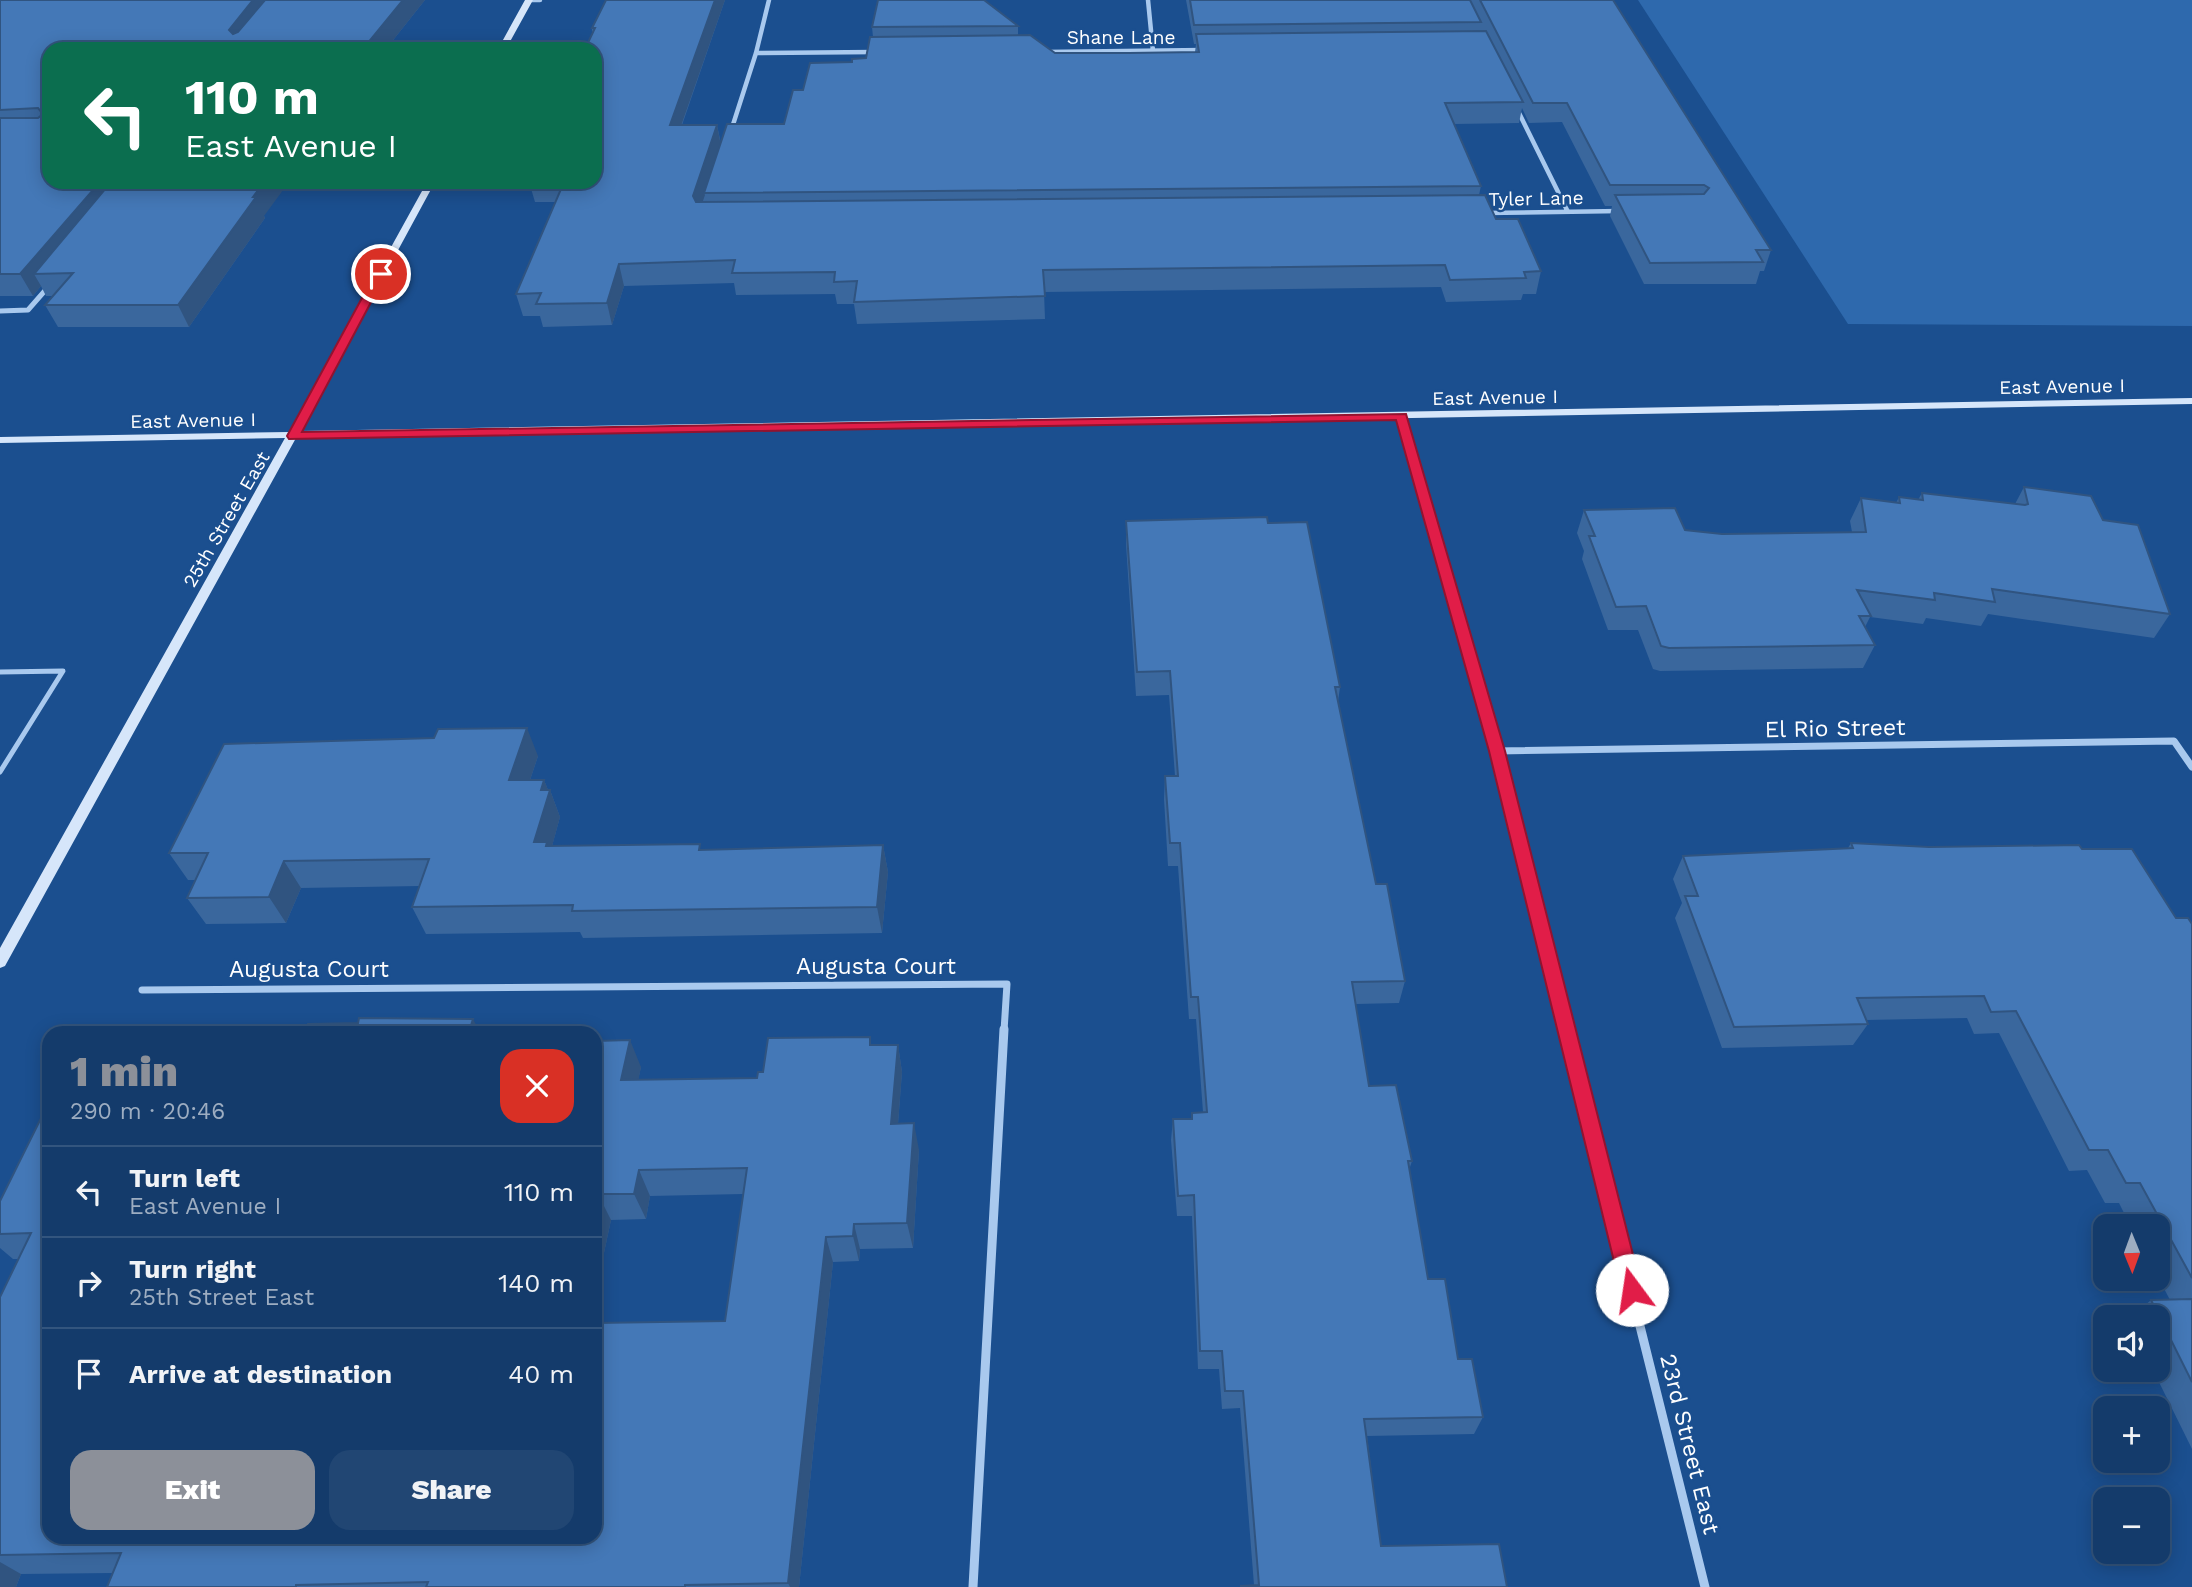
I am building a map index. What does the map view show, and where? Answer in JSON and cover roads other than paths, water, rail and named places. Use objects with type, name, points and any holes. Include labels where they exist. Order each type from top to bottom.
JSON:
[{"type":"main road","points":[[506,42],[529,0]]},
{"type":"main road","name":"25th Street East","points":[[0,962],[191,614],[293,436],[426,189]]},
{"type":"main road","name":"East Avenue I","points":[[0,440],[2192,401]]},
{"type":"street","points":[[529,0],[540,0]]},
{"type":"street","points":[[727,142],[756,53],[769,0]]},
{"type":"street","points":[[1148,0],[1153,51]]},
{"type":"street","name":"Shane Lane","points":[[1044,52],[1209,50]]},
{"type":"street","points":[[756,53],[880,52]]},
{"type":"street","points":[[1515,106],[1568,212]]},
{"type":"street","name":"Tyler Lane","points":[[1484,213],[1633,211]]},
{"type":"street","points":[[0,311],[28,310],[54,278]]},
{"type":"street","name":"23rd Street East","points":[[1402,416],[1497,751],[1706,1587]]},
{"type":"street","name":"El Rio Street","points":[[1497,751],[2174,741],[2192,767]]},
{"type":"street","name":"Augusta Court","points":[[142,990],[1007,984],[973,1587]]},
{"type":"lane","points":[[0,672],[64,671],[0,772]]}]
